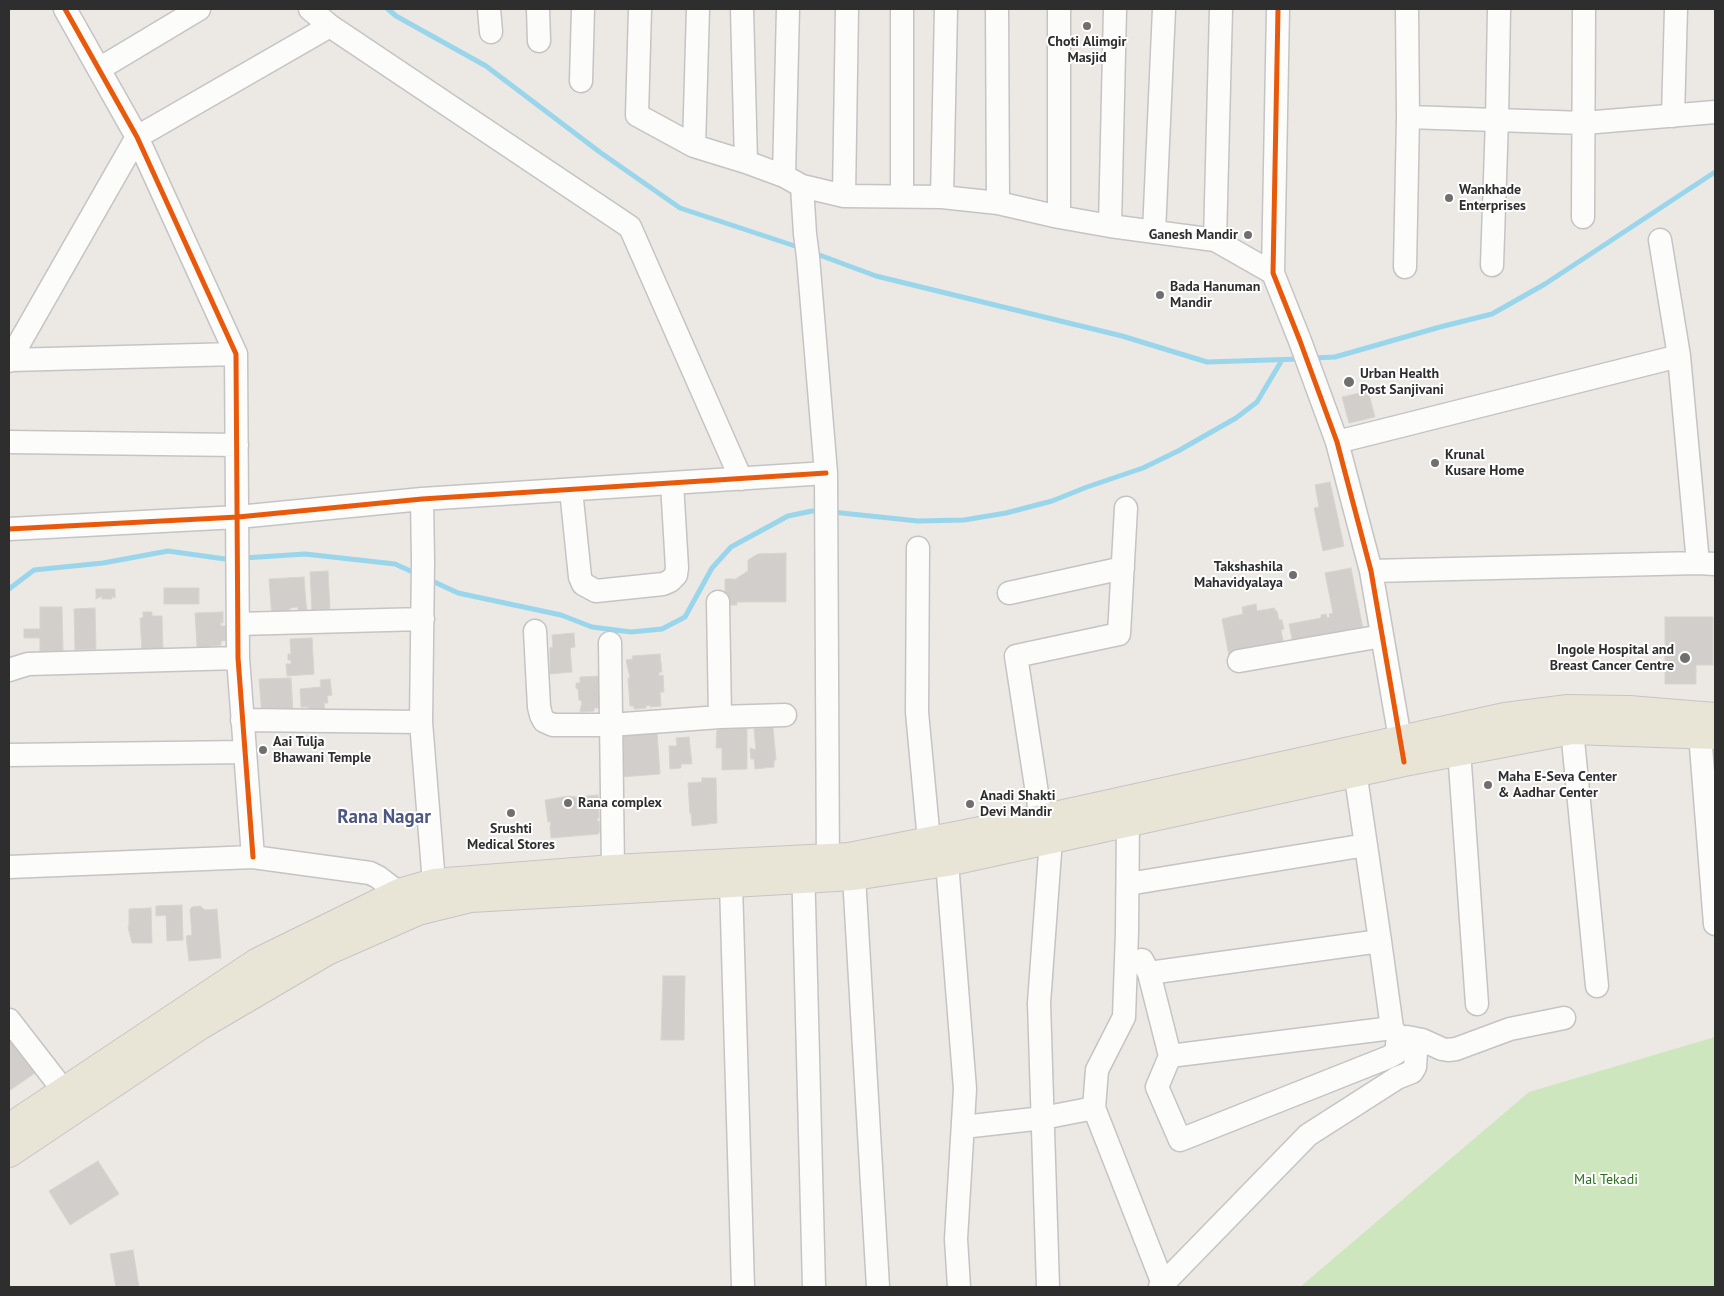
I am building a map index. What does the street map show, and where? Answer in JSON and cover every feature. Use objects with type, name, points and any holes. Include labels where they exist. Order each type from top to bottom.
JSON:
[{"type":"main road","points":[[1458,740],[1505,717],[1568,709],[1628,710],[1710,729]]},
{"type":"main road","points":[[9,1153],[199,1026],[409,902],[434,883],[613,869],[823,870],[947,862],[1046,829],[1458,740],[1572,730],[1710,729]]},
{"type":"main road","points":[[9,1128],[258,962],[409,902],[731,884],[823,870],[849,857],[929,841],[1128,821],[1354,762]]},
{"type":"street","points":[[64,9],[137,138],[236,354],[238,658],[253,856]]},
{"type":"street","points":[[98,69],[199,9]]},
{"type":"street","points":[[310,9],[330,26],[630,226],[741,479]]},
{"type":"street","points":[[489,9],[491,32]]},
{"type":"street","points":[[538,9],[539,41]]},
{"type":"street","points":[[580,81],[583,9]]},
{"type":"street","points":[[640,9],[637,116],[694,146],[746,162],[793,181],[844,196],[942,197],[998,204],[1110,226],[1215,240],[1273,273]]},
{"type":"street","points":[[694,146],[698,9]]},
{"type":"street","points":[[742,9],[746,162]]},
{"type":"street","points":[[788,9],[793,181],[805,234],[808,257],[826,482],[823,870],[814,1287]]},
{"type":"street","points":[[844,196],[847,9]]},
{"type":"street","points":[[902,9],[902,196]]},
{"type":"street","points":[[942,197],[946,9]]},
{"type":"street","points":[[996,9],[998,204]]},
{"type":"street","points":[[1059,9],[1059,217]]},
{"type":"street","points":[[1110,226],[1115,9]]},
{"type":"street","points":[[1154,232],[1164,9]]},
{"type":"street","points":[[1215,240],[1221,9]]},
{"type":"street","points":[[1278,9],[1273,273],[1338,442],[1371,571],[1402,752]]},
{"type":"street","points":[[1405,267],[1408,117],[1407,9]]},
{"type":"street","points":[[1492,265],[1499,9]]},
{"type":"street","points":[[1583,217],[1584,9]]},
{"type":"street","points":[[1673,116],[1676,9]]},
{"type":"street","points":[[9,360],[137,138],[330,26]]},
{"type":"street","points":[[1408,117],[1584,123],[1715,112]]},
{"type":"street","points":[[1371,571],[1707,563],[1679,356],[1660,240]]},
{"type":"street","points":[[9,360],[236,354]]},
{"type":"street","points":[[1338,442],[1679,356]]},
{"type":"street","points":[[9,442],[237,445]]},
{"type":"street","points":[[9,529],[238,517],[422,499],[741,479],[826,482]]},
{"type":"street","points":[[571,490],[580,577],[583,584],[596,591],[663,584],[676,576],[672,483]]},
{"type":"street","points":[[422,499],[423,619],[421,722],[434,883]]},
{"type":"street","points":[[1048,1287],[1039,1003],[1046,829],[1016,656],[1119,634],[1126,508]]},
{"type":"street","points":[[918,548],[917,712],[929,841]]},
{"type":"street","points":[[1009,593],[1123,568]]},
{"type":"street","points":[[718,602],[720,717]]},
{"type":"street","points":[[238,624],[423,619]]},
{"type":"street","points":[[535,631],[539,707],[544,721],[553,725],[610,725],[720,717],[785,715]]},
{"type":"street","points":[[1239,661],[1382,636]]},
{"type":"street","points":[[610,643],[613,869]]},
{"type":"street","points":[[9,670],[28,664],[238,658]]},
{"type":"street","points":[[242,720],[421,722]]},
{"type":"street","points":[[1710,729],[1715,924]]},
{"type":"street","points":[[1572,730],[1597,986]]},
{"type":"street","points":[[1458,740],[1477,1004]]},
{"type":"street","points":[[9,755],[245,752]]},
{"type":"street","points":[[1127,932],[1149,973],[1170,1056],[1157,1087],[1180,1140],[1396,1053],[1395,1032],[1354,762]]},
{"type":"street","points":[[1128,821],[1124,1017],[1097,1070],[1094,1108],[1161,1285],[1308,1135],[1397,1078],[1412,1072],[1415,1067],[1416,1052],[1422,1040]]},
{"type":"street","points":[[1128,884],[1366,845]]},
{"type":"street","points":[[9,867],[253,856],[370,873],[378,877],[409,902]]},
{"type":"street","points":[[947,862],[965,1089],[956,1240],[959,1287]]},
{"type":"street","points":[[823,870],[878,1287]]},
{"type":"street","points":[[731,884],[743,1287]]},
{"type":"street","points":[[1149,973],[1380,941]]},
{"type":"street","points":[[1170,1056],[1395,1032],[1442,1048],[1456,1049],[1510,1029],[1564,1018]]},
{"type":"street","points":[[11,1028],[64,1090]]},
{"type":"street","points":[[963,1127],[1042,1118],[1094,1108]]},
{"type":"green space","name":"Mal Tekadi","points":[[1715,1037],[1715,1287],[1300,1287],[1529,1092]]},
{"type":"building","points":[[1368,391],[1375,417],[1349,423],[1342,397]]},
{"type":"building","points":[[1330,482],[1344,546],[1323,551],[1314,508],[1319,507],[1315,485]]},
{"type":"building","points":[[786,553],[786,602],[737,602],[737,605],[725,605],[725,579],[734,580],[748,571],[748,560],[758,554]]},
{"type":"building","points":[[1351,568],[1364,634],[1294,648],[1289,624],[1321,618],[1321,615],[1326,614],[1327,618],[1330,617],[1329,614],[1333,613],[1325,573]]},
{"type":"building","points":[[328,571],[330,609],[312,611],[310,572]]},
{"type":"building","points":[[304,577],[307,616],[298,617],[298,607],[290,608],[290,617],[272,619],[269,579]]},
{"type":"building","points":[[164,588],[199,588],[199,604],[164,604]]},
{"type":"building","points":[[96,589],[115,589],[115,598],[111,596],[112,599],[102,599],[102,596],[96,599]]},
{"type":"building","points":[[1256,604],[1257,611],[1275,608],[1275,611],[1277,611],[1284,629],[1281,630],[1284,646],[1229,656],[1222,619],[1243,614],[1242,607]]},
{"type":"building","points":[[40,607],[62,607],[63,651],[40,651],[40,638],[24,638],[24,629],[40,629]]},
{"type":"building","points":[[95,608],[96,649],[75,650],[74,609]]},
{"type":"building","points":[[143,612],[152,612],[152,616],[162,616],[163,650],[142,650],[140,618],[143,618]]},
{"type":"building","points":[[223,612],[223,623],[220,623],[221,626],[230,626],[231,640],[221,641],[221,645],[210,646],[211,653],[204,653],[204,647],[197,647],[195,613]]},
{"type":"building","points":[[1665,617],[1713,617],[1713,665],[1696,665],[1696,684],[1665,684]]},
{"type":"building","points":[[574,633],[575,647],[570,648],[572,672],[550,674],[550,648],[553,647],[552,635]]},
{"type":"building","points":[[312,638],[314,674],[287,676],[286,664],[291,664],[291,660],[288,660],[288,654],[291,654],[290,639]]},
{"type":"building","points":[[660,654],[662,672],[659,672],[659,676],[663,675],[664,692],[660,692],[661,706],[650,707],[650,705],[646,706],[646,708],[634,709],[634,706],[630,706],[628,678],[630,678],[626,660],[633,659],[632,656]]},
{"type":"building","points":[[601,676],[600,708],[594,708],[594,711],[580,712],[582,701],[579,700],[576,683],[580,683],[580,677]]},
{"type":"building","points":[[291,678],[293,713],[262,715],[259,679]]},
{"type":"building","points":[[330,679],[332,695],[327,696],[328,703],[324,703],[325,713],[308,710],[309,707],[301,707],[300,689],[321,687],[320,680]]},
{"type":"building","points":[[747,727],[747,769],[722,770],[722,748],[716,748],[717,730]]},
{"type":"building","points":[[773,727],[776,760],[774,760],[774,767],[755,769],[754,759],[751,759],[750,748],[756,750],[754,729]]},
{"type":"building","points":[[657,732],[660,774],[621,777],[620,765],[624,763],[622,735]]},
{"type":"building","points":[[689,737],[692,764],[681,764],[681,768],[670,769],[669,746],[677,746],[676,738]]},
{"type":"building","points":[[702,778],[716,778],[717,823],[692,826],[688,783],[702,782]]},
{"type":"building","points":[[598,795],[599,818],[597,821],[599,821],[600,831],[598,834],[551,838],[551,822],[548,822],[545,800],[569,796]]},
{"type":"building","points":[[182,905],[183,940],[167,941],[166,915],[156,916],[156,906]]},
{"type":"building","points":[[200,906],[205,910],[217,909],[221,958],[189,961],[186,936],[192,935],[190,910],[192,907]]},
{"type":"building","points":[[151,908],[152,943],[132,943],[128,927],[129,909]]},
{"type":"building","points":[[663,976],[685,976],[684,1040],[661,1040]]},
{"type":"building","points":[[9,1037],[35,1073],[9,1091]]},
{"type":"building","points":[[98,1161],[119,1194],[70,1225],[49,1191]]},
{"type":"building","points":[[133,1250],[139,1287],[116,1287],[110,1254]]},
{"type":"waterway","points":[[388,9],[396,16],[486,66],[601,153],[680,208],[801,248]]},
{"type":"waterway","points":[[1313,358],[1335,357],[1492,314],[1545,284],[1715,172]]},
{"type":"waterway","points":[[814,253],[876,276],[1122,336],[1207,362],[1300,359]]},
{"type":"waterway","points":[[832,512],[918,521],[964,520],[1006,513],[1052,501],[1143,468],[1178,451],[1236,418],[1257,402],[1282,360]]},
{"type":"waterway","points":[[430,580],[458,593],[561,615],[592,627],[631,632],[662,629],[685,617],[712,568],[731,547],[788,516],[821,511]]},
{"type":"waterway","points":[[9,589],[34,570],[103,563],[168,551],[233,559]]},
{"type":"waterway","points":[[244,558],[305,554],[395,564],[417,574]]},
{"type":"cycle path","points":[[65,9],[137,137],[236,354],[238,658],[253,857]]},
{"type":"cycle path","points":[[1278,9],[1273,273],[1337,442],[1371,571],[1404,762]]},
{"type":"cycle path","points":[[9,529],[238,517],[422,499],[826,473]]},
{"type":"place","name":"Choti Alimgir Masjid","points":[[1087,26]]},
{"type":"place","name":"Wankhade Enterprises","points":[[1449,198]]},
{"type":"place","name":"Ganesh Mandir","points":[[1248,235]]},
{"type":"place","name":"Bada Hanuman Mandir","points":[[1160,295]]},
{"type":"place","name":"Urban Health Post Sanjivani","points":[[1349,382]]},
{"type":"place","name":"Krunal Kusare Home","points":[[1435,463]]},
{"type":"place","name":"Takshashila Mahavidyalaya","points":[[1293,575]]},
{"type":"place","name":"Ingole Hospital and Breast Cancer Centre","points":[[1685,658]]},
{"type":"place","name":"Aai Tulja Bhawani Temple","points":[[263,750]]},
{"type":"place","name":"Maha E-Seva Center & Aadhar Center","points":[[1488,785]]},
{"type":"place","name":"Rana complex","points":[[568,803]]},
{"type":"place","name":"Anadi Shakti Devi Mandir","points":[[970,804]]},
{"type":"place","name":"Srushti Medical Stores","points":[[511,813]]},
{"type":"district","name":"Rana Nagar","points":[[384,818]]}]
